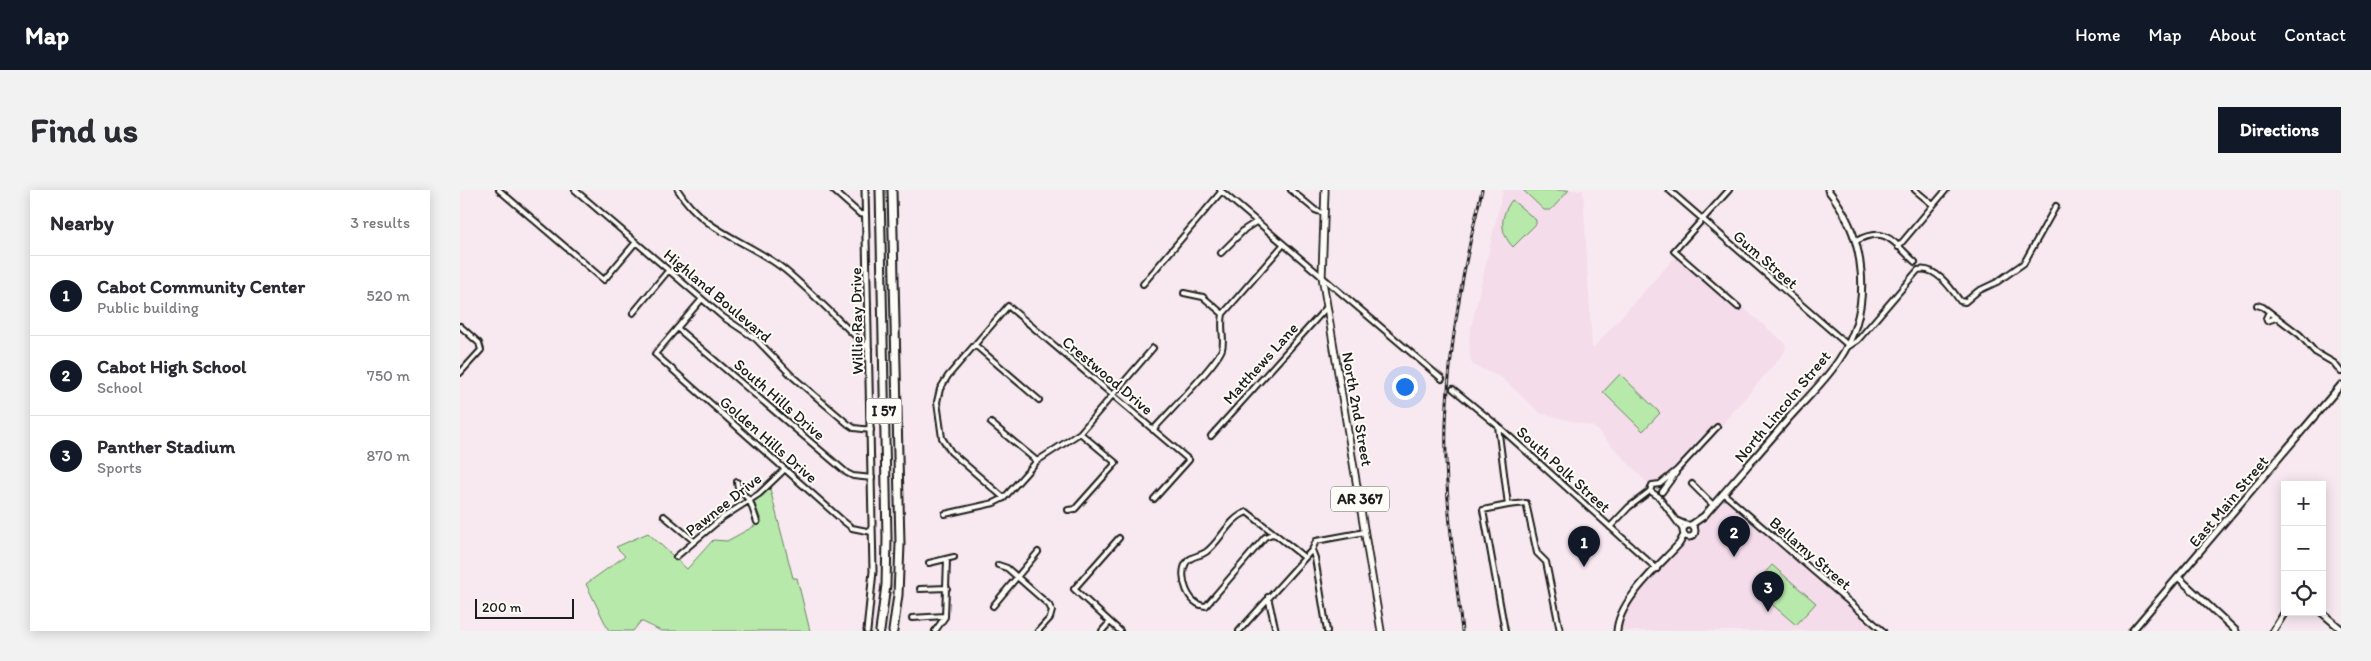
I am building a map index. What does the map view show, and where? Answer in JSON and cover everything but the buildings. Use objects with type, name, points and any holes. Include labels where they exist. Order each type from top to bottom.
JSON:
[{"type":"highway","name":"I 57","points":[[880,190],[887,538],[886,584],[880,631]]},
{"type":"highway","name":"I 57","points":[[892,190],[900,544],[898,595],[894,631]]},
{"type":"main road","name":"North 2nd Street","points":[[1325,190],[1322,276],[1381,631]]},
{"type":"street","points":[[499,190],[604,280],[636,242]]},
{"type":"street","name":"Highland Boulevard","points":[[575,190],[702,299],[756,339],[793,377],[848,424],[854,428],[871,430]]},
{"type":"street","points":[[678,190],[693,212],[706,223],[786,270],[869,350]]},
{"type":"street","points":[[833,190],[860,214],[866,215]]},
{"type":"street","name":"Willie Ray Drive","points":[[865,190],[873,571],[867,631]]},
{"type":"street","points":[[1291,190],[1314,210],[1323,213]]},
{"type":"street","name":"Gum Street","points":[[1668,190],[1847,346]]},
{"type":"street","points":[[1730,190],[1674,251],[1738,307]]},
{"type":"street","name":"North Lincoln Street","points":[[1617,631],[1621,615],[1628,603],[1679,544],[1687,530],[1704,516],[1828,375],[1847,346],[1858,316],[1862,272],[1856,241],[1842,210],[1828,190]]},
{"type":"street","points":[[1915,190],[1933,205]]},
{"type":"street","points":[[1898,247],[1946,190]]},
{"type":"street","points":[[1143,284],[1221,191],[1442,379]]},
{"type":"street","points":[[1847,346],[1853,345],[1858,340],[1918,270],[1928,270],[1934,273],[1950,286],[1960,301],[1965,302],[1978,291],[2010,274],[2026,258],[2056,206]]},
{"type":"street","points":[[1221,253],[1244,228],[1256,222]]},
{"type":"street","points":[[1856,241],[1874,233],[1879,233],[1915,262]]},
{"type":"street","points":[[1184,293],[1203,297],[1223,314],[1283,245]]},
{"type":"street","points":[[633,313],[668,271]]},
{"type":"street","points":[[677,328],[702,299]]},
{"type":"street","points":[[2257,305],[2263,306],[2300,335],[2315,352],[2334,363],[2341,372]]},
{"type":"street","name":"Crestwood Drive","points":[[975,345],[1008,306],[1153,430],[1218,357],[1223,342],[1220,327],[1223,314]]},
{"type":"street","name":"Matthews Lane","points":[[1211,436],[1327,307]]},
{"type":"street","points":[[2269,312],[2266,318],[2267,321],[2276,318]]},
{"type":"street","points":[[460,326],[479,343],[481,350],[460,372]]},
{"type":"street","name":"Golden Hills Drive","points":[[677,328],[655,354],[852,528],[872,532]]},
{"type":"street","name":"South Hills Drive","points":[[677,328],[847,473],[853,476],[872,478]]},
{"type":"street","points":[[1004,498],[950,452],[942,438],[939,423],[937,402],[940,389],[948,376],[975,345],[1039,400]]},
{"type":"street","points":[[945,514],[994,503],[1004,498],[1038,462],[1080,433],[1153,348]]},
{"type":"street","name":"East Main Street","points":[[2132,631],[2179,578],[2341,385]]},
{"type":"street","name":"South Polk Street","points":[[1453,388],[1657,569]]},
{"type":"street","points":[[991,423],[1038,462]]},
{"type":"street","points":[[1498,426],[1508,505]]},
{"type":"street","points":[[1653,494],[1654,484],[1660,484],[1677,470],[1717,427]]},
{"type":"street","points":[[1153,430],[1188,460],[1154,499]]},
{"type":"street","points":[[1068,510],[1075,509],[1116,463],[1080,433]]},
{"type":"street","name":"Pawnee Drive","points":[[676,557],[722,518],[750,501],[785,469]]},
{"type":"street","points":[[1610,527],[1629,507],[1642,498],[1662,492],[1677,470]]},
{"type":"street","points":[[737,482],[738,488],[750,501],[757,522]]},
{"type":"street","points":[[1660,484],[1663,502]]},
{"type":"street","points":[[1692,484],[1713,505]]},
{"type":"street","points":[[1653,494],[1663,502],[1687,530]]},
{"type":"street","name":"Bellamy Street","points":[[1724,494],[1883,631]]},
{"type":"street","points":[[1505,631],[1483,510],[1526,503],[1537,553],[1546,562],[1560,631]]},
{"type":"street","points":[[1266,526],[1265,537],[1210,602],[1201,606],[1192,599],[1186,588],[1184,566],[1188,560],[1208,551],[1225,529],[1243,513],[1248,512],[1252,514],[1304,557]]},
{"type":"street","points":[[664,516],[694,541]]},
{"type":"street","points":[[1239,631],[1312,550],[1316,541],[1365,532]]},
{"type":"street","points":[[1265,537],[1272,534],[1276,535]]},
{"type":"street","points":[[1119,538],[1074,589],[1109,623],[1120,631]]},
{"type":"street","points":[[1312,550],[1327,631]]},
{"type":"street","points":[[993,606],[1038,552]]},
{"type":"street","points":[[929,563],[954,556]]},
{"type":"street","points":[[935,631],[945,616],[947,558]]},
{"type":"street","points":[[998,565],[1007,568],[1048,605],[1052,611],[1050,618],[1038,631]]},
{"type":"street","points":[[2179,578],[2236,631]]},
{"type":"street","points":[[920,590],[947,588]]},
{"type":"street","points":[[1268,597],[1276,631]]},
{"type":"street","points":[[912,618],[945,616]]},
{"type":"street","points":[[2273,631],[2282,616]]},
{"type":"street","points":[[2326,616],[2341,629]]},
{"type":"street","points":[[2335,623],[2341,620]]},
{"type":"street","points":[[1102,631],[1109,623]]},
{"type":"shaded area","points":[[1503,190],[1583,190],[1592,349],[1675,257],[1735,308],[1739,304],[1785,343],[1784,353],[1708,441],[1701,436],[1662,480],[1652,488],[1594,427],[1540,413],[1502,378],[1473,365],[1470,359],[1469,336]]},
{"type":"shaded area","points":[[1726,498],[1874,625],[1869,631],[1620,631],[1624,616],[1631,603],[1722,500]]},
{"type":"green space","points":[[1523,190],[1569,190],[1551,210],[1544,210]]},
{"type":"green space","points":[[1512,200],[1536,220],[1536,224],[1513,247],[1503,230],[1503,218]]},
{"type":"green space","points":[[1620,374],[1660,413],[1643,431],[1603,392]]},
{"type":"green space","points":[[770,489],[793,578],[797,578],[810,631],[661,631],[641,621],[633,631],[609,631],[586,584],[625,556],[616,547],[648,533],[687,569],[713,540],[727,541],[762,522],[754,502]]},
{"type":"green space","points":[[1772,565],[1816,603],[1796,625],[1752,587]]},
{"type":"railway","points":[[1462,631],[1448,501],[1446,423],[1450,364],[1458,305],[1482,190]]},
{"type":"place","name":"Cabot High School","points":[[1734,557]]},
{"type":"place","name":"Cabot Community Center","points":[[1584,567]]},
{"type":"place","name":"Panther Stadium","points":[[1768,612]]}]
